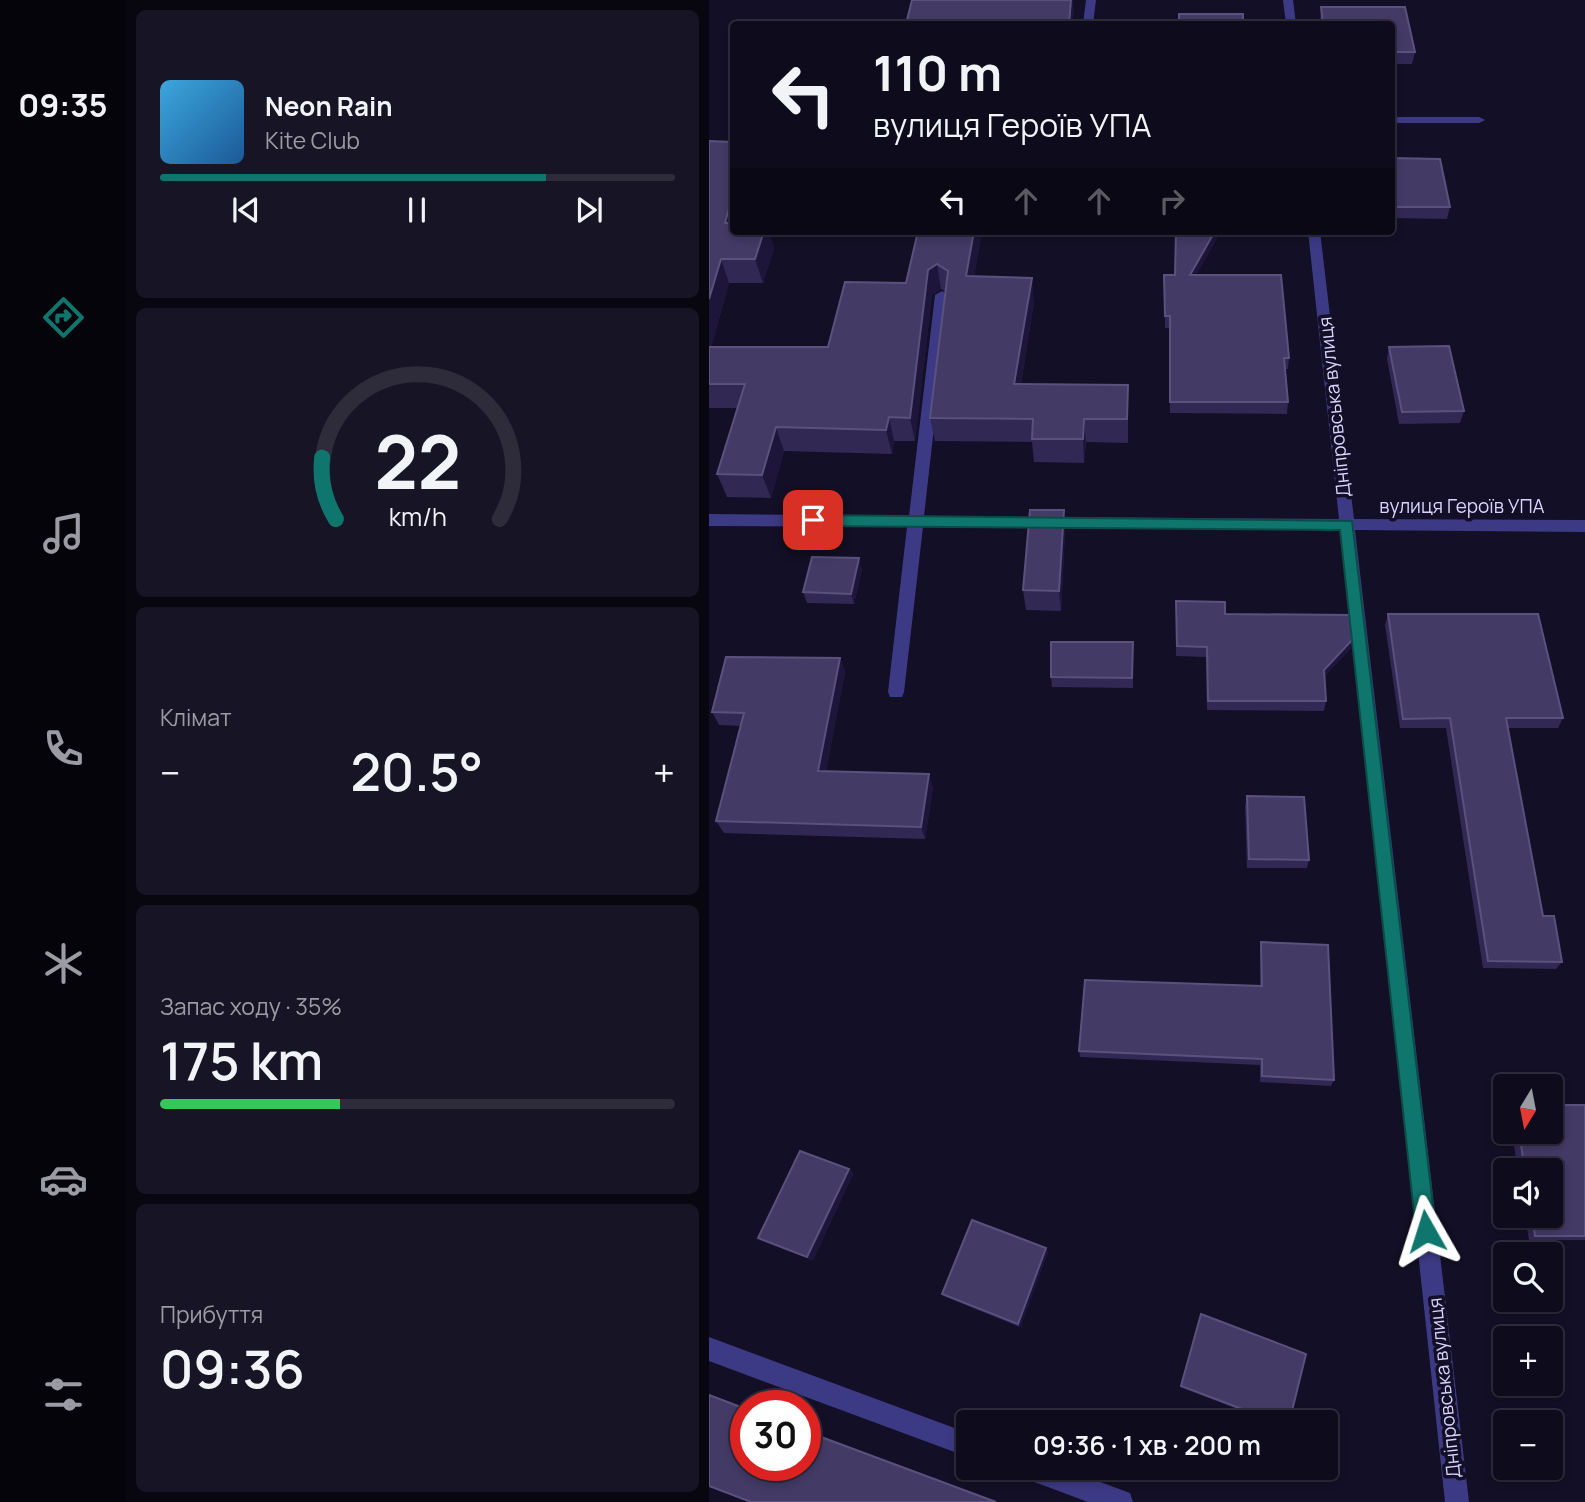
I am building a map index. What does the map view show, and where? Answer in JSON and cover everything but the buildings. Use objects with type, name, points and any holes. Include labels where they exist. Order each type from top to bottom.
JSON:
[{"type":"street","points":[[1088,21],[1091,0]]},
{"type":"street","points":[[1288,0],[1291,21]]},
{"type":"street","points":[[1395,120],[1479,120]]},
{"type":"street","name":"Дніпровська вулиця","points":[[1314,235],[1456,1502]]},
{"type":"street","points":[[896,692],[942,295]]},
{"type":"street","name":"вулиця Героїв УПА","points":[[709,520],[1585,526]]},
{"type":"street","points":[[709,1349],[956,1441]]},
{"type":"street","points":[[1062,1480],[1121,1502]]},
{"type":"route","points":[[813,520],[1347,525],[1426,1231]]}]
